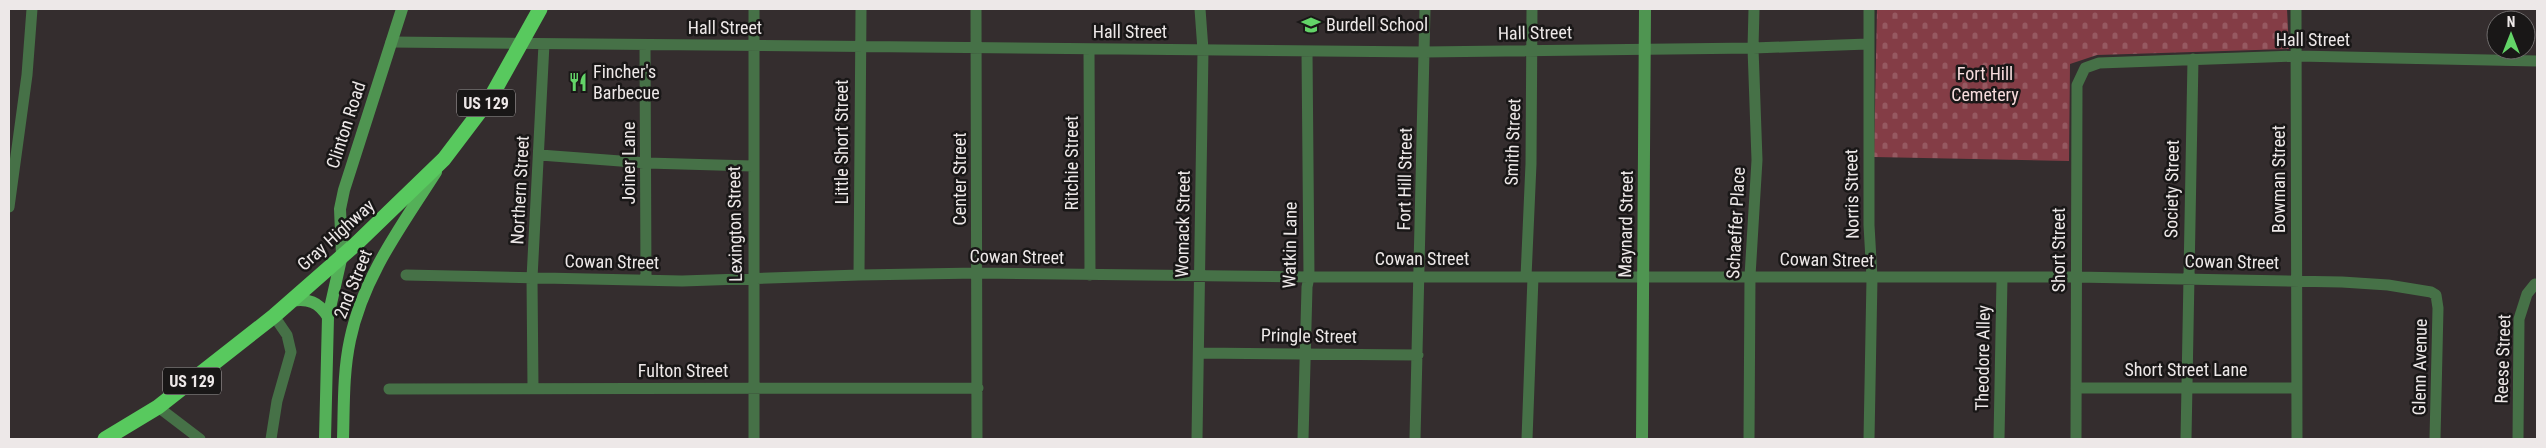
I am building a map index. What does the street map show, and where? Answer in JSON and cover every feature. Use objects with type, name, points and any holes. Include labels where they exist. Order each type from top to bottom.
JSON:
[{"type":"highway","name":"Gray Highway","points":[[105,439],[158,406],[274,316],[444,159],[491,96],[540,9]]},
{"type":"main road","name":"2nd Street","points":[[343,439],[345,370],[357,312],[370,278],[387,247],[444,159]]},
{"type":"main road","name":"2nd Street","points":[[325,439],[328,317],[342,255]]},
{"type":"main road","points":[[291,301],[302,299],[311,301],[321,306],[328,317]]},
{"type":"street","points":[[9,207],[27,75],[32,9]]},
{"type":"street","name":"Clinton Road","points":[[342,255],[340,209],[344,190],[402,9]]},
{"type":"street","name":"Lexington Street","points":[[754,9],[752,166],[754,439]]},
{"type":"street","name":"Little Short Street","points":[[859,274],[861,9]]},
{"type":"street","name":"Center Street","points":[[976,9],[977,439]]},
{"type":"street","name":"Womack Street","points":[[1197,439],[1203,50],[1200,9]]},
{"type":"street","name":"Fort Hill Street","points":[[1415,439],[1420,277],[1424,9]]},
{"type":"street","name":"Smith Street","points":[[1528,439],[1532,9]]},
{"type":"street","name":"Maynard Street","points":[[1642,439],[1644,9]]},
{"type":"street","name":"Schaeffer Place","points":[[1749,439],[1750,276],[1758,160],[1753,48],[1754,9]]},
{"type":"street","name":"Norris Street","points":[[1869,9],[1869,224],[1872,278],[1869,439]]},
{"type":"street","name":"Bowman Street","points":[[2296,9],[2297,439]]},
{"type":"street","name":"Hall Street","points":[[391,42],[1424,52],[1644,50],[1868,44]]},
{"type":"street","name":"Northern Street","points":[[533,388],[532,278],[540,155],[544,44]]},
{"type":"street","name":"Joiner Lane","points":[[645,45],[647,162],[646,280]]},
{"type":"street","name":"Ritchie Street","points":[[1089,50],[1090,276]]},
{"type":"street","name":"Watkin Lane","points":[[1303,439],[1304,354],[1309,277],[1307,51]]},
{"type":"street","name":"Hall Street","points":[[2088,66],[2192,59],[2297,56],[2537,61]]},
{"type":"street","name":"Society Street","points":[[2186,439],[2185,388],[2192,59]]},
{"type":"street","name":"Short Street","points":[[2076,439],[2077,85],[2082,72],[2088,66]]},
{"type":"street","points":[[540,155],[752,166]]},
{"type":"street","name":"Cowan Street","points":[[406,276],[646,280],[859,274],[978,273],[1090,276],[1309,277],[2076,277],[2296,281],[2388,285],[2431,292],[2436,295]]},
{"type":"street","name":"Theodore Alley","points":[[1999,439],[2002,278]]},
{"type":"street","name":"Reese Street","points":[[2518,439],[2520,319],[2527,294],[2535,284]]},
{"type":"street","name":"Glenn Avenue","points":[[2435,439],[2438,308],[2436,295]]},
{"type":"street","points":[[270,439],[277,401],[291,352],[287,335],[274,316]]},
{"type":"street","name":"Pringle Street","points":[[1199,353],[1418,355]]},
{"type":"street","name":"Fulton Street","points":[[389,389],[978,388]]},
{"type":"street","name":"Short Street Lane","points":[[2076,388],[2296,388]]},
{"type":"street","points":[[158,406],[200,439]]},
{"type":"green space","name":"Fort Hill Cemetery","points":[[1877,9],[2287,9],[2289,49],[2097,55],[2070,64],[2069,161],[1874,157]]},
{"type":"place","name":"Burdell School","points":[[1311,25]]},
{"type":"place","name":"Fincher's Barbecue","points":[[578,82]]}]
